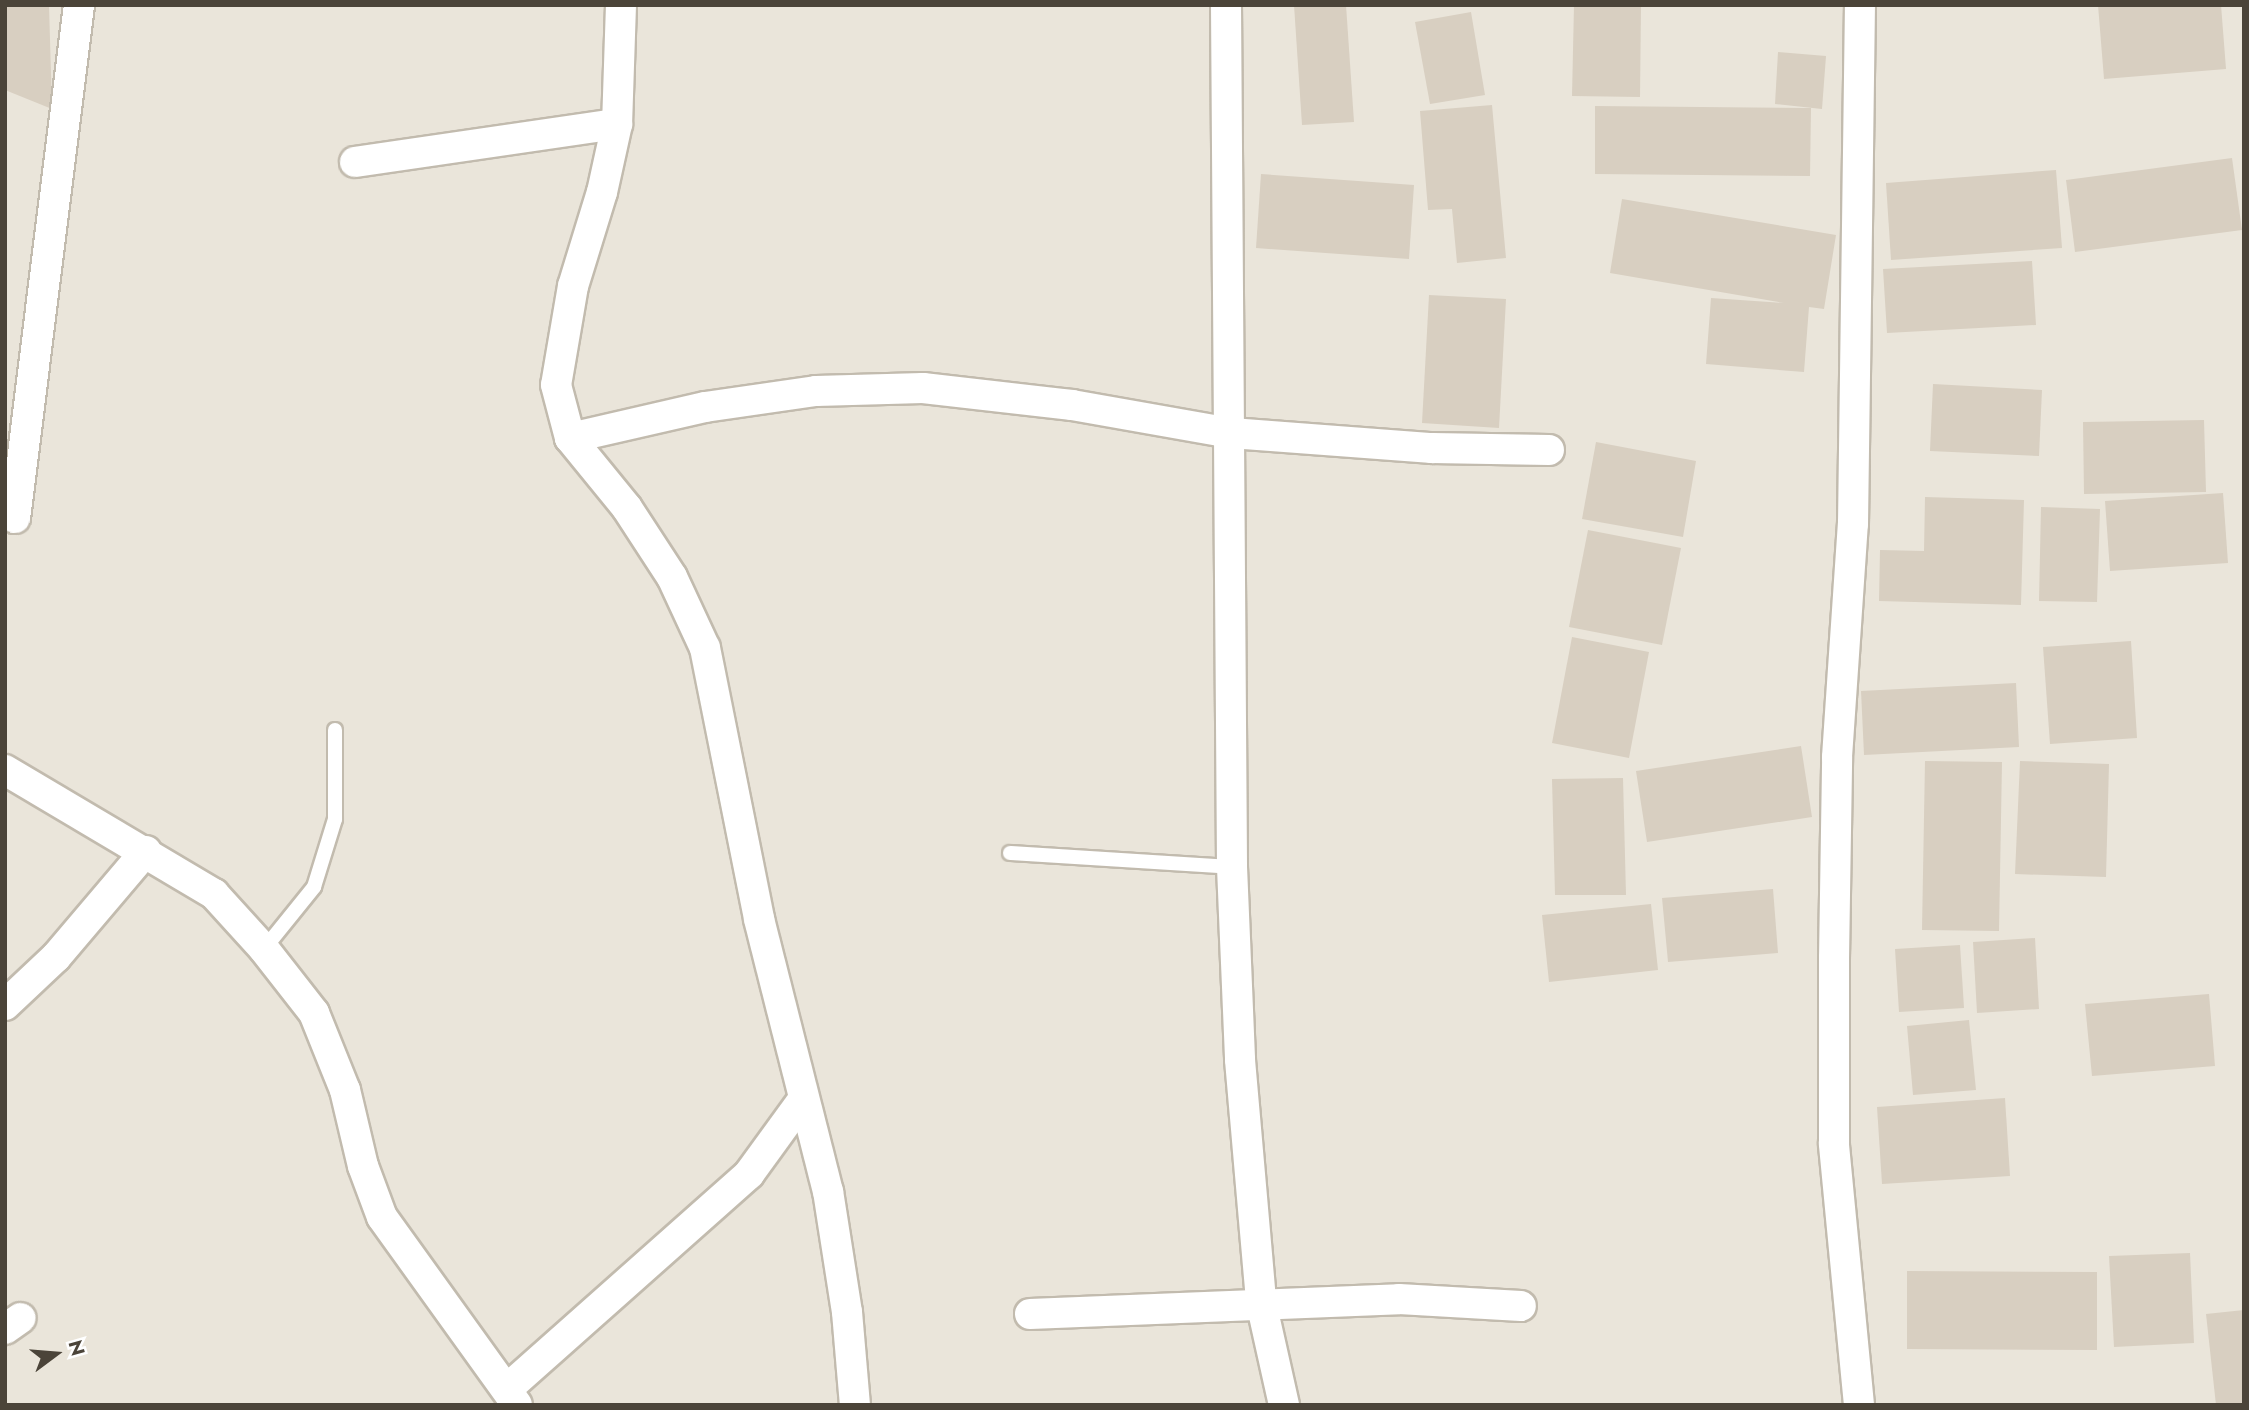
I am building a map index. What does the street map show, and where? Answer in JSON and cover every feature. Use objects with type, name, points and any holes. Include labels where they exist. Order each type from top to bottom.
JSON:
[{"type":"street","points":[[15,518],[79,5]]},
{"type":"street","points":[[621,5],[617,124],[562,341],[556,385],[570,438],[627,508],[672,578],[705,648],[759,919],[802,1101],[828,1191],[847,1312],[855,1405]]},
{"type":"street","points":[[1226,5],[1231,433],[1231,867],[1240,1060],[1261,1302],[1284,1405]]},
{"type":"street","points":[[1859,1405],[1834,1143],[1834,958],[1837,757],[1853,524],[1860,5]]},
{"type":"street","points":[[355,162],[617,124]]},
{"type":"street","points":[[570,438],[705,407],[804,392],[923,388],[1072,405],[1231,433],[1432,448],[1549,450]]},
{"type":"street","points":[[5,770],[146,851],[214,894],[264,949],[314,1013],[345,1090],[363,1166],[382,1217],[512,1397],[749,1174],[802,1101]]},
{"type":"street","points":[[5,1005],[56,957],[146,851]]},
{"type":"street","points":[[1030,1314],[1261,1302],[1399,1299],[1521,1306]]},
{"type":"lane","points":[[264,949],[314,887],[335,819],[335,730]]},
{"type":"lane","points":[[1010,853],[1231,867]]},
{"type":"shaded area","points":[[5,5],[2244,5],[2244,1405],[5,1405]]},
{"type":"building","points":[[5,5],[49,5],[52,109],[5,90]]},
{"type":"building","points":[[1294,5],[1346,5],[1354,122],[1302,125]]},
{"type":"building","points":[[1574,5],[1641,5],[1640,97],[1572,96]]},
{"type":"building","points":[[2098,5],[2221,5],[2226,69],[2104,79]]},
{"type":"building","points":[[1471,12],[1485,95],[1430,104],[1415,22]]},
{"type":"building","points":[[1778,52],[1826,56],[1822,109],[1775,104]]},
{"type":"building","points":[[1492,105],[1506,258],[1457,263],[1452,209],[1428,210],[1420,111]]},
{"type":"building","points":[[1595,106],[1811,108],[1810,176],[1595,174]]},
{"type":"building","points":[[2232,158],[2242,230],[2075,252],[2066,180]]},
{"type":"building","points":[[2056,170],[2062,248],[1891,260],[1886,183]]},
{"type":"building","points":[[1261,174],[1414,185],[1409,259],[1256,248]]},
{"type":"building","points":[[1622,199],[1836,235],[1824,309],[1809,307],[1804,372],[1706,364],[1711,298],[1784,303],[1610,273]]},
{"type":"building","points":[[2032,261],[2036,325],[1887,333],[1883,269]]},
{"type":"building","points":[[1429,295],[1506,299],[1499,428],[1422,423]]},
{"type":"building","points":[[1933,384],[2042,390],[2039,456],[1930,451]]},
{"type":"building","points":[[2204,420],[2206,492],[2084,494],[2083,422]]},
{"type":"building","points":[[1596,442],[1696,461],[1683,537],[1582,519]]},
{"type":"building","points":[[2223,493],[2228,563],[2110,571],[2105,501]]},
{"type":"building","points":[[1925,497],[2024,500],[2021,605],[1879,601],[1880,550],[1924,551]]},
{"type":"building","points":[[2041,507],[2100,509],[2097,602],[2039,601]]},
{"type":"building","points":[[1588,530],[1681,548],[1662,645],[1569,627]]},
{"type":"building","points":[[1572,637],[1649,652],[1629,758],[1552,743]]},
{"type":"building","points":[[2131,641],[2137,738],[2050,744],[2043,647]]},
{"type":"building","points":[[2016,683],[2019,747],[1864,755],[1861,691]]},
{"type":"building","points":[[1801,746],[1812,817],[1647,842],[1636,771]]},
{"type":"building","points":[[1925,761],[2002,762],[1999,931],[1922,930]]},
{"type":"building","points":[[2020,761],[2109,764],[2106,877],[2015,874]]},
{"type":"building","points":[[1623,778],[1626,895],[1555,895],[1552,779]]},
{"type":"building","points":[[1773,889],[1778,953],[1668,962],[1662,898]]},
{"type":"building","points":[[1651,904],[1658,970],[1549,982],[1542,915]]},
{"type":"building","points":[[2035,938],[2039,1009],[1977,1013],[1973,942]]},
{"type":"building","points":[[1960,945],[1964,1008],[1899,1012],[1895,949]]},
{"type":"building","points":[[2209,994],[2215,1066],[2092,1076],[2085,1004]]},
{"type":"building","points":[[1969,1020],[1976,1090],[1913,1095],[1907,1026]]},
{"type":"building","points":[[2005,1098],[2010,1176],[1882,1184],[1877,1107]]},
{"type":"building","points":[[2190,1253],[2194,1343],[2114,1347],[2109,1256]]},
{"type":"building","points":[[1907,1271],[2097,1272],[2097,1350],[1907,1349]]},
{"type":"building","points":[[2244,1310],[2244,1403],[2216,1405],[2206,1314]]}]
